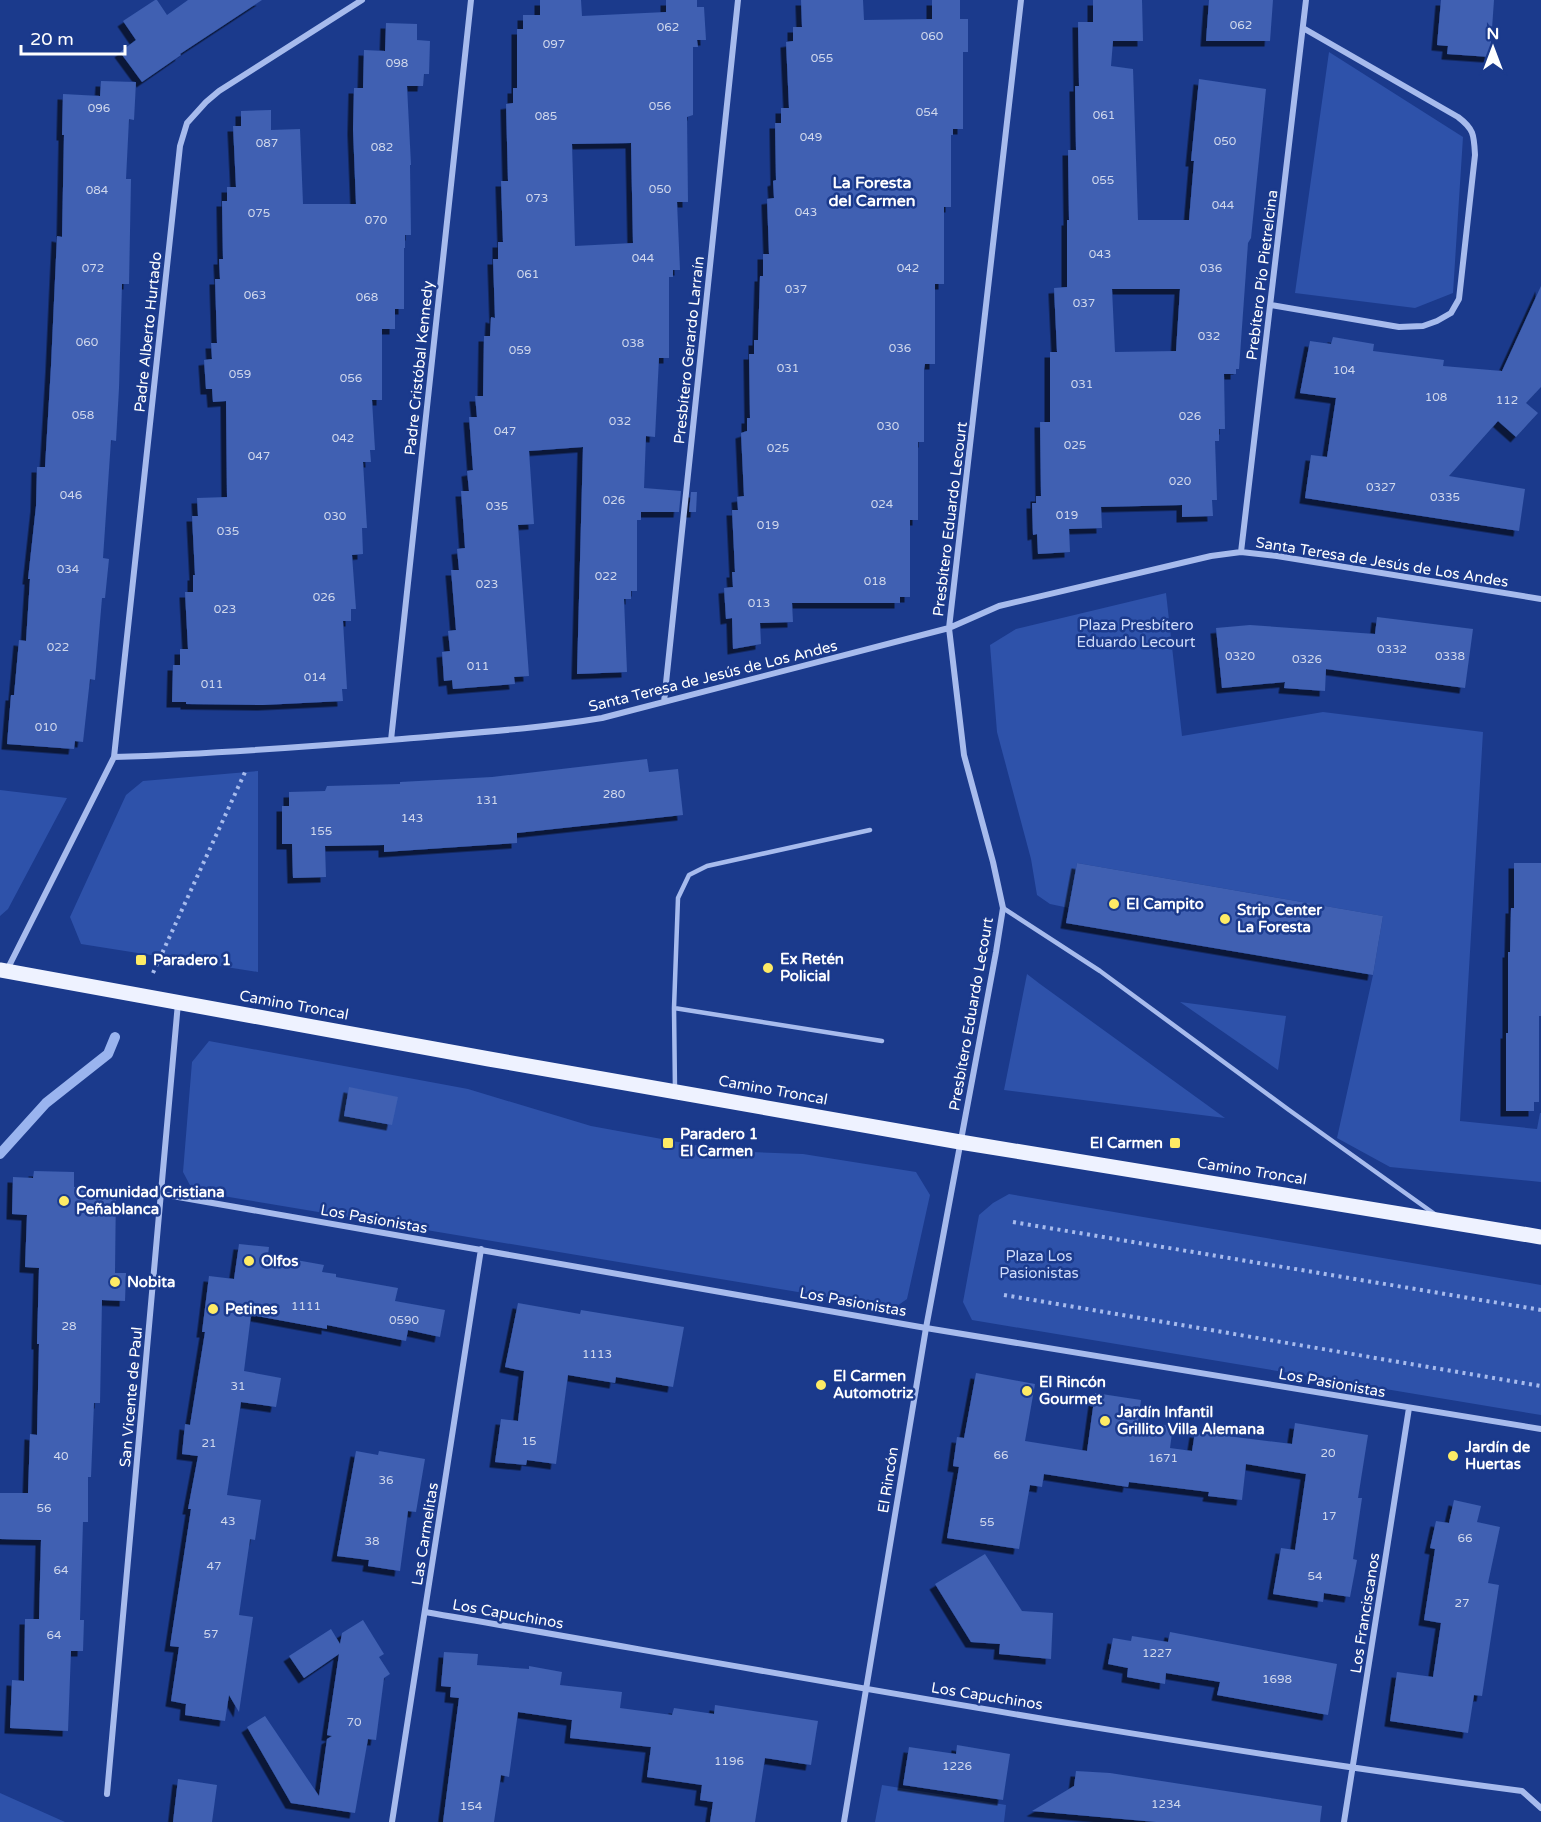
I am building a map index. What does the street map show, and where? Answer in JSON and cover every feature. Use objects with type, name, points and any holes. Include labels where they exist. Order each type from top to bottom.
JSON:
[{"type":"main road","name":"Camino Troncal","points":[[3,971],[960,1142],[1541,1237]]},
{"type":"street","name":"Padre Alberto Hurtado","points":[[114,757],[180,146],[187,123],[219,91],[362,0]]},
{"type":"street","name":"Padre Cristóbal Kennedy","points":[[391,740],[471,0]]},
{"type":"street","name":"Presbítero Gerardo Larraín","points":[[664,702],[738,0]]},
{"type":"street","name":"Presbítero Eduardo Lecourt","points":[[960,1142],[1003,908],[964,756],[949,628],[1021,0]]},
{"type":"street","name":"Prebítero Pío Pietrelcina","points":[[1241,552],[1306,0]]},
{"type":"street","points":[[1271,305],[1399,327],[1423,326],[1451,313],[1459,299],[1461,288],[1475,155],[1474,134],[1458,117],[1303,28]]},
{"type":"street","name":"Santa Teresa de Jesús de Los Andes","points":[[114,757],[391,740],[554,726],[602,718],[949,628],[999,606],[1211,556],[1241,552],[1541,598]]},
{"type":"street","points":[[3,971],[114,757]]},
{"type":"street","name":"San Vicente de Paul","points":[[107,1794],[178,1002]]},
{"type":"street","name":"El Rincón","points":[[844,1822],[926,1328],[960,1142]]},
{"type":"street","name":"Los Pasionistas","points":[[161,1194],[926,1328],[1541,1429]]},
{"type":"street","name":"Las Carmelitas","points":[[392,1822],[481,1250]]},
{"type":"street","name":"Los Franciscanos","points":[[1344,1822],[1409,1408]]},
{"type":"street","name":"Los Capuchinos","points":[[425,1612],[866,1688],[1353,1768],[1522,1791],[1541,1808]]},
{"type":"lane","points":[[675,1091],[674,1008],[678,898],[689,875],[707,866],[870,830]]},
{"type":"lane","points":[[1003,908],[1100,971],[1444,1221]]},
{"type":"lane","points":[[674,1008],[882,1041]]},
{"type":"path","points":[[143,996],[256,750]]},
{"type":"path","points":[[1013,1221],[1541,1310]]},
{"type":"path","points":[[1005,1295],[1541,1386]]},
{"type":"green space","points":[[1329,52],[1463,137],[1453,293],[1415,308],[1295,293]]},
{"type":"green space","name":"Plaza Presbítero Eduardo Lecourt","points":[[1166,593],[1182,736],[1323,712],[1483,732],[1460,1121],[1537,1129],[1541,1113],[1541,1182],[1390,1167],[1337,1138],[1373,975],[1383,916],[1077,863],[1069,908],[1050,904],[1037,895],[1031,859],[997,732],[990,645],[1016,629]]},
{"type":"green space","points":[[258,771],[258,972],[81,944],[70,917],[126,795],[143,781]]},
{"type":"green space","points":[[0,790],[67,798],[8,909],[0,916]]},
{"type":"green space","points":[[1027,974],[1040,984],[1225,1118],[1004,1090]]},
{"type":"green space","points":[[1180,1002],[1286,1016],[1278,1070]]},
{"type":"green space","points":[[209,1041],[468,1089],[591,1126],[727,1151],[803,1154],[916,1172],[930,1195],[907,1299],[894,1308],[193,1191],[183,1172],[192,1062]]},
{"type":"green space","name":"Plaza Los Pasionistas","points":[[1009,1194],[1541,1285],[1541,1415],[972,1320],[963,1302],[979,1215],[993,1203]]},
{"type":"green space","points":[[882,1785],[1006,1805],[1004,1822],[875,1822]]},
{"type":"green space","points":[[0,1793],[65,1822],[0,1822]]},
{"type":"building","points":[[155,0],[167,15],[188,0],[262,0],[142,82],[120,52],[136,40],[123,21]]},
{"type":"building","points":[[540,0],[581,0],[582,16],[666,12],[666,0],[697,0],[697,7],[704,7],[706,40],[697,40],[698,47],[693,47],[693,115],[687,117],[688,202],[677,202],[680,270],[673,270],[673,277],[669,277],[669,358],[659,358],[655,437],[646,436],[644,488],[681,491],[679,512],[641,512],[641,520],[637,520],[637,591],[631,591],[631,599],[624,599],[627,672],[577,674],[583,447],[529,451],[534,524],[518,525],[529,676],[514,677],[515,684],[453,689],[452,680],[444,681],[442,652],[450,651],[448,631],[456,630],[451,570],[459,570],[457,549],[465,548],[461,491],[469,491],[467,471],[473,470],[469,417],[477,417],[475,396],[483,396],[484,336],[490,336],[491,317],[495,318],[493,259],[498,259],[498,242],[503,242],[501,181],[508,181],[506,104],[513,103],[513,88],[517,88],[517,29],[523,29],[523,15],[540,15]],"holes":[[[631,143],[633,243],[575,246],[572,144]]]},
{"type":"building","points":[[801,0],[863,0],[864,20],[932,19],[932,0],[960,0],[960,19],[968,19],[968,52],[963,52],[963,129],[953,129],[953,135],[951,135],[951,207],[944,207],[944,284],[935,284],[935,364],[925,364],[924,370],[924,442],[918,442],[918,520],[910,520],[910,597],[900,597],[900,603],[792,603],[793,622],[760,623],[761,644],[733,649],[732,618],[726,619],[724,588],[733,587],[732,572],[735,572],[732,510],[738,510],[737,497],[744,496],[741,433],[747,431],[747,418],[750,418],[749,354],[754,354],[754,340],[758,340],[760,276],[763,276],[763,254],[769,254],[767,199],[774,198],[773,181],[776,180],[775,123],[781,123],[781,108],[789,108],[786,42],[793,41],[793,27],[802,27]]},
{"type":"building","points":[[1093,0],[1142,0],[1143,41],[1113,41],[1111,66],[1133,69],[1138,220],[1189,220],[1194,161],[1191,161],[1199,79],[1266,89],[1251,238],[1248,243],[1239,369],[1236,369],[1236,374],[1224,374],[1225,429],[1219,429],[1219,441],[1215,441],[1217,500],[1212,500],[1213,516],[1182,517],[1182,505],[1101,507],[1102,528],[1069,529],[1070,552],[1038,554],[1037,534],[1033,535],[1032,503],[1036,503],[1036,496],[1041,496],[1040,422],[1050,422],[1050,352],[1057,352],[1054,288],[1067,287],[1068,150],[1076,150],[1075,86],[1079,86],[1078,22],[1093,22]],"holes":[[[1112,289],[1180,289],[1176,351],[1115,352]]]},
{"type":"building","points":[[1209,0],[1273,0],[1270,41],[1206,41]]},
{"type":"building","points":[[1441,0],[1494,0],[1490,57],[1447,54],[1448,46],[1437,45]]},
{"type":"building","points":[[386,23],[417,24],[417,40],[430,41],[429,74],[424,74],[423,86],[407,86],[411,165],[411,235],[405,235],[404,309],[395,309],[395,329],[382,329],[382,400],[372,400],[375,450],[370,450],[371,462],[363,462],[367,528],[362,528],[363,554],[352,555],[356,609],[351,609],[351,621],[343,621],[347,689],[342,689],[343,701],[263,705],[172,702],[173,665],[180,665],[180,649],[188,649],[185,592],[193,592],[193,575],[195,575],[192,516],[198,516],[197,498],[227,497],[226,401],[213,402],[212,389],[206,389],[204,360],[212,359],[211,343],[217,343],[215,279],[220,279],[219,259],[223,259],[222,201],[227,201],[227,187],[236,187],[233,126],[241,126],[241,111],[271,110],[271,130],[300,129],[303,204],[356,204],[354,88],[363,88],[364,50],[385,51]]},
{"type":"building","points":[[101,81],[136,82],[134,120],[129,119],[126,179],[131,179],[129,284],[122,284],[116,441],[111,440],[103,558],[109,559],[105,598],[102,598],[95,680],[90,679],[83,742],[75,741],[74,749],[7,744],[19,640],[26,641],[30,579],[28,579],[36,506],[37,467],[45,467],[57,236],[62,237],[63,94],[100,96]]},
{"type":"building","points":[[1541,286],[1541,387],[1526,403],[1538,413],[1516,437],[1498,421],[1449,476],[1525,489],[1519,531],[1305,498],[1311,455],[1327,457],[1336,398],[1300,393],[1310,341],[1331,344],[1333,337],[1374,344],[1373,351],[1444,360],[1443,366],[1502,371]]},
{"type":"building","points":[[691,492],[697,492],[696,512],[689,512]]},
{"type":"building","points":[[1377,617],[1473,629],[1465,688],[1326,669],[1325,691],[1284,688],[1285,682],[1222,688],[1216,628],[1250,625],[1375,634]]},
{"type":"building","points":[[647,759],[649,772],[678,769],[683,815],[517,833],[517,843],[384,852],[384,845],[325,846],[326,877],[293,878],[292,844],[282,844],[282,806],[289,806],[289,792],[325,791],[327,786],[400,784],[400,782],[492,777]]},
{"type":"building","name":"Strip Center La Foresta","points":[[1077,863],[1383,916],[1373,975],[1066,923]]},
{"type":"building","points":[[1514,863],[1541,863],[1539,1102],[1534,1102],[1534,1111],[1506,1111],[1508,952],[1510,952],[1511,908],[1514,908]]},
{"type":"building","points":[[349,1087],[398,1097],[392,1125],[344,1116]]},
{"type":"building","points":[[34,1171],[74,1172],[74,1187],[116,1187],[115,1273],[126,1273],[125,1301],[102,1300],[100,1403],[94,1403],[91,1477],[88,1477],[88,1522],[83,1522],[80,1620],[84,1620],[83,1651],[71,1651],[68,1731],[10,1728],[12,1680],[24,1681],[25,1619],[39,1619],[41,1540],[0,1539],[0,1493],[28,1493],[30,1434],[37,1435],[39,1268],[25,1267],[27,1215],[12,1214],[13,1177],[33,1178]]},
{"type":"building","points":[[239,1244],[269,1247],[268,1255],[324,1265],[322,1272],[336,1274],[336,1277],[398,1288],[395,1301],[445,1310],[440,1337],[408,1330],[406,1341],[327,1325],[327,1329],[251,1315],[244,1371],[281,1378],[276,1407],[241,1402],[227,1495],[261,1500],[255,1540],[250,1539],[239,1615],[253,1617],[239,1712],[229,1695],[225,1721],[185,1715],[186,1704],[171,1701],[179,1647],[170,1646],[191,1509],[188,1509],[198,1456],[182,1454],[185,1424],[190,1425],[205,1332],[202,1332],[209,1276],[234,1279]]},
{"type":"building","points":[[518,1303],[580,1314],[581,1310],[684,1327],[673,1387],[616,1377],[615,1383],[568,1375],[556,1464],[527,1460],[526,1465],[495,1462],[501,1419],[518,1421],[524,1371],[505,1367]]},
{"type":"building","points":[[976,1373],[1035,1384],[1025,1441],[1087,1451],[1095,1393],[1141,1400],[1138,1422],[1173,1426],[1170,1448],[1192,1451],[1195,1432],[1292,1444],[1295,1423],[1368,1435],[1358,1498],[1362,1498],[1353,1559],[1357,1560],[1350,1597],[1324,1593],[1323,1602],[1273,1594],[1281,1548],[1295,1550],[1306,1474],[1246,1464],[1242,1500],[1208,1496],[1209,1492],[1129,1482],[1128,1487],[1044,1474],[1042,1487],[1030,1485],[1019,1549],[947,1538],[959,1467],[953,1466],[957,1437],[964,1438]]},
{"type":"building","points":[[356,1451],[378,1455],[379,1451],[425,1459],[416,1512],[408,1511],[400,1571],[368,1566],[369,1560],[337,1556]]},
{"type":"building","points":[[1454,1500],[1481,1506],[1477,1522],[1500,1527],[1488,1583],[1499,1585],[1482,1696],[1474,1695],[1468,1733],[1390,1721],[1397,1672],[1433,1677],[1441,1623],[1424,1620],[1435,1549],[1430,1548],[1436,1521],[1449,1523]]},
{"type":"building","points":[[985,1554],[1022,1611],[1053,1613],[1051,1659],[999,1654],[1000,1644],[971,1642],[935,1584]]},
{"type":"building","points":[[363,1620],[384,1654],[379,1657],[390,1674],[384,1678],[376,1740],[368,1739],[355,1813],[291,1803],[247,1727],[265,1716],[319,1796],[327,1739],[332,1736],[327,1735],[339,1654],[304,1678],[289,1656],[331,1629],[340,1644],[342,1633]]},
{"type":"building","points":[[1170,1632],[1337,1664],[1328,1715],[1217,1695],[1220,1682],[1166,1673],[1165,1684],[1127,1677],[1128,1668],[1108,1664],[1113,1638],[1131,1641],[1132,1636],[1168,1642]]},
{"type":"building","points":[[444,1652],[478,1654],[477,1665],[529,1669],[529,1666],[562,1672],[560,1685],[622,1692],[620,1708],[672,1715],[674,1708],[714,1714],[715,1705],[818,1721],[811,1765],[765,1758],[755,1822],[710,1822],[713,1802],[700,1800],[702,1785],[647,1777],[651,1747],[570,1738],[572,1720],[518,1712],[509,1777],[501,1775],[494,1822],[443,1822],[459,1698],[450,1697],[451,1687],[441,1686]]},
{"type":"building","points":[[957,1745],[1010,1754],[1003,1800],[903,1785],[909,1747],[956,1754]]},
{"type":"building","points":[[1076,1771],[1110,1773],[1322,1806],[1320,1822],[1156,1822],[1032,1811],[1074,1786]]},
{"type":"building","points":[[178,1779],[217,1785],[212,1822],[173,1822]]},
{"type":"waterway","points":[[0,1154],[46,1103],[108,1054],[115,1037]]},
{"type":"place","name":"El Campito","points":[[1114,904]]},
{"type":"place","name":"Strip Center La Foresta","points":[[1225,919]]},
{"type":"place","name":"Paradero 1","points":[[141,960]]},
{"type":"place","name":"Ex Retén Policial","points":[[768,968]]},
{"type":"place","name":"Paradero 1 El Carmen","points":[[668,1143]]},
{"type":"place","name":"El Carmen","points":[[1175,1143]]},
{"type":"place","name":"Comunidad Cristiana Peñablanca","points":[[64,1201]]},
{"type":"place","name":"Olfos","points":[[249,1261]]},
{"type":"place","name":"Nobita","points":[[115,1282]]},
{"type":"place","name":"Petines","points":[[213,1309]]},
{"type":"place","name":"El Carmen Automotriz","points":[[821,1385]]},
{"type":"place","name":"El Rincón Gourmet","points":[[1027,1391]]},
{"type":"place","name":"Jardín Infantil Grillito Villa Alemana","points":[[1105,1421]]},
{"type":"place","name":"Jardín de Huertas","points":[[1453,1456]]},
{"type":"district","name":"La Foresta del Carmen","points":[[872,191]]}]
